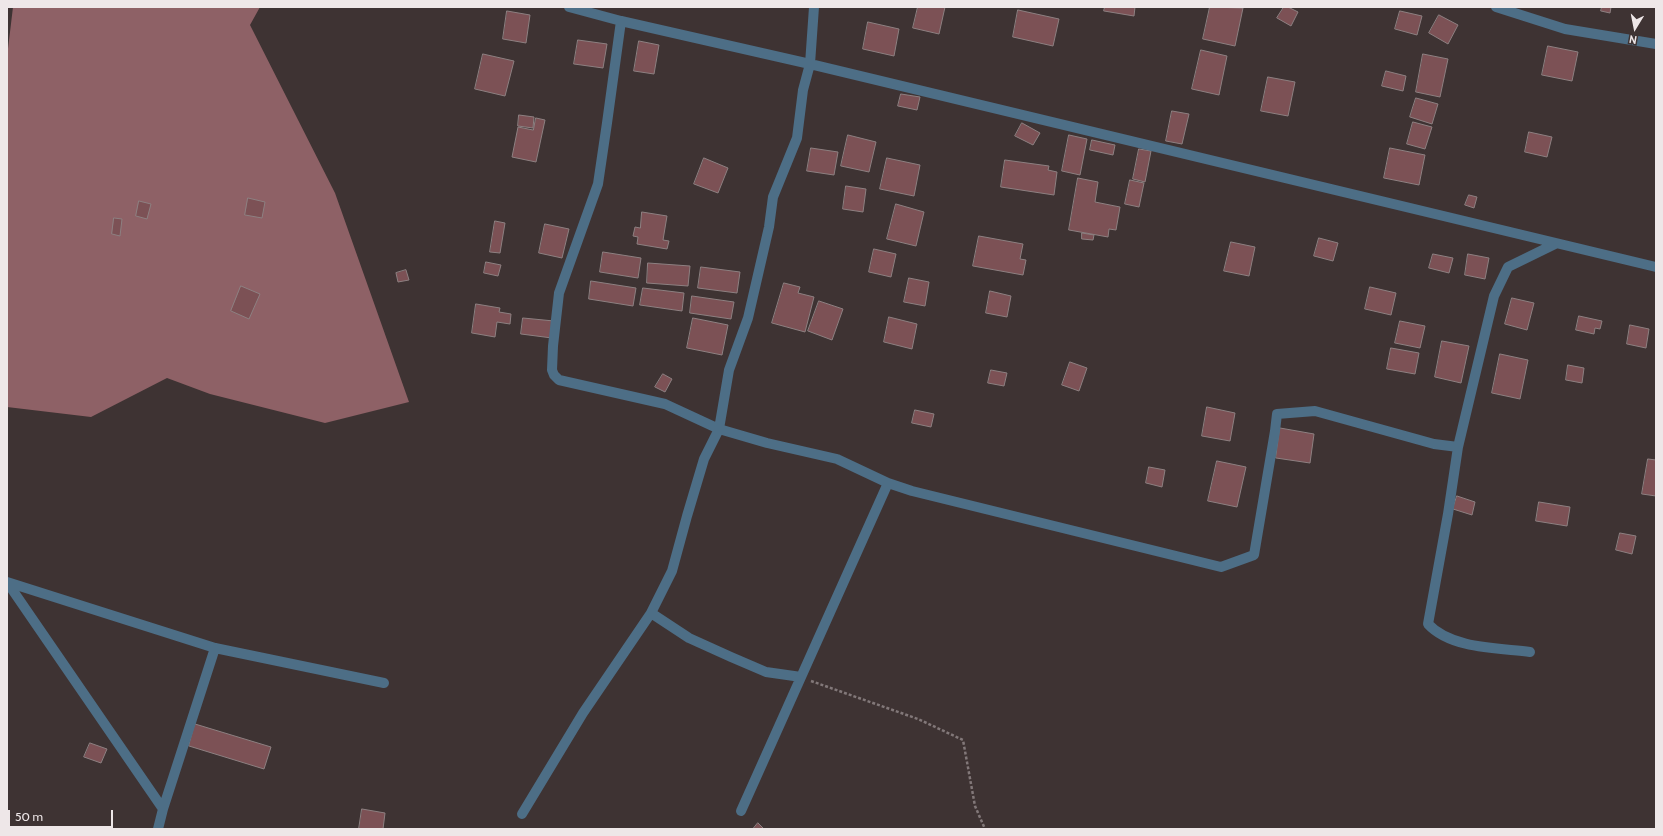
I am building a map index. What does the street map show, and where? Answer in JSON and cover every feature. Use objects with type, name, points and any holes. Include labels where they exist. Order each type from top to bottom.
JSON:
[{"type":"street","points":[[569,7],[621,21],[810,64],[1555,244],[1656,267]]},
{"type":"street","points":[[522,814],[583,713],[651,613],[672,571],[704,459],[719,429],[729,370],[748,318],[769,227],[772,197],[797,138],[803,90],[810,64],[814,7]]},
{"type":"street","points":[[1496,7],[1565,29],[1656,44]]},
{"type":"street","points":[[621,21],[598,184],[559,293],[552,370],[554,375],[559,380],[665,404],[719,429],[767,443],[837,459],[888,483],[912,492],[1221,567],[1254,555],[1277,414],[1316,411],[1434,444],[1458,447]]},
{"type":"street","points":[[1530,652],[1478,646],[1450,640],[1436,632],[1428,624],[1448,514],[1458,447],[1494,296],[1508,268],[1555,244]]},
{"type":"street","points":[[741,811],[888,483]]},
{"type":"street","points":[[7,582],[215,648],[384,683]]},
{"type":"street","points":[[7,582],[163,809]]},
{"type":"street","points":[[651,613],[689,638],[731,657],[766,672],[800,677]]},
{"type":"street","points":[[158,829],[163,809],[215,648]]},
{"type":"path","points":[[800,677],[918,719],[963,740],[975,806],[985,829]]},
{"type":"shaded area","points":[[13,7],[260,7],[250,25],[335,193],[409,402],[325,423],[210,394],[167,378],[91,417],[7,407],[7,57]]},
{"type":"building","points":[[918,7],[945,7],[939,34],[913,28]]},
{"type":"building","points":[[1105,7],[1135,7],[1134,16],[1104,11]]},
{"type":"building","points":[[1210,7],[1243,8],[1235,46],[1203,39]]},
{"type":"building","points":[[1284,7],[1288,7],[1298,12],[1291,26],[1277,18]]},
{"type":"building","points":[[1602,7],[1611,7],[1610,13],[1601,11]]},
{"type":"building","points":[[1018,10],[1059,19],[1053,46],[1013,37]]},
{"type":"building","points":[[507,11],[530,15],[526,43],[503,39]]},
{"type":"building","points":[[1400,11],[1422,16],[1417,35],[1395,29]]},
{"type":"building","points":[[1439,15],[1458,25],[1448,44],[1429,33]]},
{"type":"building","points":[[868,22],[899,29],[894,56],[863,49]]},
{"type":"building","points":[[578,40],[607,44],[603,68],[574,64]]},
{"type":"building","points":[[639,41],[659,45],[654,74],[634,71]]},
{"type":"building","points":[[1548,46],[1578,52],[1572,81],[1542,75]]},
{"type":"building","points":[[1201,50],[1227,56],[1219,95],[1192,89]]},
{"type":"building","points":[[483,54],[514,61],[505,96],[475,89]]},
{"type":"building","points":[[1423,54],[1448,59],[1440,97],[1416,92]]},
{"type":"building","points":[[1386,71],[1406,76],[1403,91],[1382,86]]},
{"type":"building","points":[[1268,77],[1295,82],[1288,116],[1261,111]]},
{"type":"building","points":[[901,94],[920,97],[917,110],[898,106]]},
{"type":"building","points":[[1416,98],[1438,104],[1432,124],[1410,117]]},
{"type":"building","points":[[1172,111],[1189,114],[1182,144],[1166,141]]},
{"type":"building","points":[[519,115],[534,117],[533,128],[518,126]]},
{"type":"building","points":[[536,118],[545,120],[536,162],[512,157],[518,127],[533,130]]},
{"type":"building","points":[[1413,122],[1432,127],[1425,149],[1407,144]]},
{"type":"building","points":[[1022,123],[1040,133],[1033,145],[1015,136]]},
{"type":"building","points":[[1529,132],[1552,137],[1547,157],[1525,152]]},
{"type":"building","points":[[848,135],[876,142],[869,172],[841,166]]},
{"type":"building","points":[[1069,135],[1087,139],[1080,175],[1062,171]]},
{"type":"building","points":[[1092,140],[1115,145],[1113,155],[1090,150]]},
{"type":"building","points":[[811,148],[838,152],[834,175],[807,171]]},
{"type":"building","points":[[1390,148],[1425,155],[1419,185],[1384,178]]},
{"type":"building","points":[[1139,149],[1151,151],[1145,182],[1133,179]]},
{"type":"building","points":[[704,158],[728,168],[718,193],[694,184]]},
{"type":"building","points":[[887,158],[920,165],[914,196],[880,189]]},
{"type":"building","points":[[1005,160],[1049,166],[1048,170],[1057,172],[1054,195],[1001,187]]},
{"type":"building","points":[[1078,178],[1098,182],[1095,202],[1120,207],[1116,230],[1109,229],[1108,237],[1069,230]]},
{"type":"building","points":[[1130,180],[1144,183],[1139,207],[1125,204]]},
{"type":"building","points":[[846,186],[866,189],[863,212],[843,209]]},
{"type":"building","points":[[1469,195],[1477,197],[1474,208],[1465,205]]},
{"type":"building","points":[[248,198],[265,202],[262,218],[245,215]]},
{"type":"building","points":[[139,201],[151,204],[147,219],[136,216]]},
{"type":"building","points":[[896,204],[924,212],[916,246],[887,239]]},
{"type":"building","points":[[642,212],[667,216],[663,240],[669,241],[667,249],[637,244],[638,237],[633,236],[635,227],[640,228]]},
{"type":"building","points":[[114,218],[122,219],[120,236],[112,234]]},
{"type":"building","points":[[495,221],[505,223],[500,253],[490,252]]},
{"type":"building","points":[[545,224],[569,229],[562,258],[539,253]]},
{"type":"building","points":[[1082,233],[1094,235],[1093,240],[1082,239]]},
{"type":"building","points":[[979,236],[1023,244],[1020,259],[1026,260],[1023,275],[973,266]]},
{"type":"building","points":[[1319,238],[1338,243],[1333,261],[1314,256]]},
{"type":"building","points":[[1231,242],[1255,247],[1249,276],[1224,271]]},
{"type":"building","points":[[874,249],[896,254],[891,277],[869,272]]},
{"type":"building","points":[[603,252],[641,258],[638,278],[600,272]]},
{"type":"building","points":[[1433,254],[1453,258],[1449,273],[1429,268]]},
{"type":"building","points":[[1468,254],[1489,258],[1485,279],[1465,275]]},
{"type":"building","points":[[486,262],[501,265],[498,276],[484,273]]},
{"type":"building","points":[[648,263],[690,266],[688,286],[647,283]]},
{"type":"building","points":[[701,267],[740,272],[737,293],[698,288]]},
{"type":"building","points":[[406,270],[409,280],[398,282],[396,273]]},
{"type":"building","points":[[909,278],[929,282],[925,306],[904,302]]},
{"type":"building","points":[[591,281],[636,288],[633,306],[589,299]]},
{"type":"building","points":[[784,283],[800,287],[798,293],[814,297],[805,332],[772,323]]},
{"type":"building","points":[[241,286],[260,294],[249,319],[231,311]]},
{"type":"building","points":[[1370,287],[1396,293],[1391,315],[1365,309]]},
{"type":"building","points":[[643,288],[684,293],[682,311],[640,305]]},
{"type":"building","points":[[990,291],[1011,296],[1007,317],[986,313]]},
{"type":"building","points":[[692,296],[734,302],[731,319],[690,313]]},
{"type":"building","points":[[1512,298],[1534,303],[1527,330],[1505,324]]},
{"type":"building","points":[[819,301],[843,309],[832,340],[808,331]]},
{"type":"building","points":[[476,304],[500,308],[499,312],[511,314],[510,324],[497,322],[495,337],[472,333]]},
{"type":"building","points":[[1579,316],[1602,321],[1600,329],[1595,328],[1594,334],[1576,330]]},
{"type":"building","points":[[889,317],[917,324],[912,349],[884,342]]},
{"type":"building","points":[[523,318],[554,321],[552,338],[521,334]]},
{"type":"building","points":[[693,318],[728,325],[722,355],[687,348]]},
{"type":"building","points":[[1400,321],[1425,326],[1420,348],[1395,343]]},
{"type":"building","points":[[1630,325],[1649,329],[1646,348],[1627,344]]},
{"type":"building","points":[[1442,341],[1469,346],[1461,383],[1435,377]]},
{"type":"building","points":[[1391,348],[1419,353],[1415,374],[1387,369]]},
{"type":"building","points":[[1500,354],[1528,360],[1520,399],[1492,393]]},
{"type":"building","points":[[1070,362],[1087,368],[1079,391],[1062,385]]},
{"type":"building","points":[[1568,365],[1584,368],[1582,383],[1566,380]]},
{"type":"building","points":[[991,370],[1007,373],[1004,386],[988,383]]},
{"type":"building","points":[[663,374],[672,379],[665,392],[655,387]]},
{"type":"building","points":[[1207,407],[1235,413],[1230,441],[1202,436]]},
{"type":"building","points":[[915,410],[934,414],[931,427],[912,423]]},
{"type":"building","points":[[1280,428],[1314,434],[1310,463],[1276,458]]},
{"type":"building","points":[[1648,459],[1656,460],[1656,496],[1642,494]]},
{"type":"building","points":[[1217,461],[1246,467],[1237,507],[1208,501]]},
{"type":"building","points":[[1149,467],[1165,470],[1162,487],[1146,483]]},
{"type":"building","points":[[1457,496],[1475,502],[1472,515],[1453,509]]},
{"type":"building","points":[[1539,502],[1570,507],[1567,526],[1536,521]]},
{"type":"building","points":[[1620,533],[1636,536],[1632,554],[1616,550]]},
{"type":"building","points":[[195,724],[271,747],[264,769],[189,746]]},
{"type":"building","points":[[90,743],[107,749],[101,763],[84,757]]},
{"type":"building","points":[[362,809],[385,813],[383,829],[359,829]]},
{"type":"building","points":[[758,823],[764,829],[753,829]]}]
